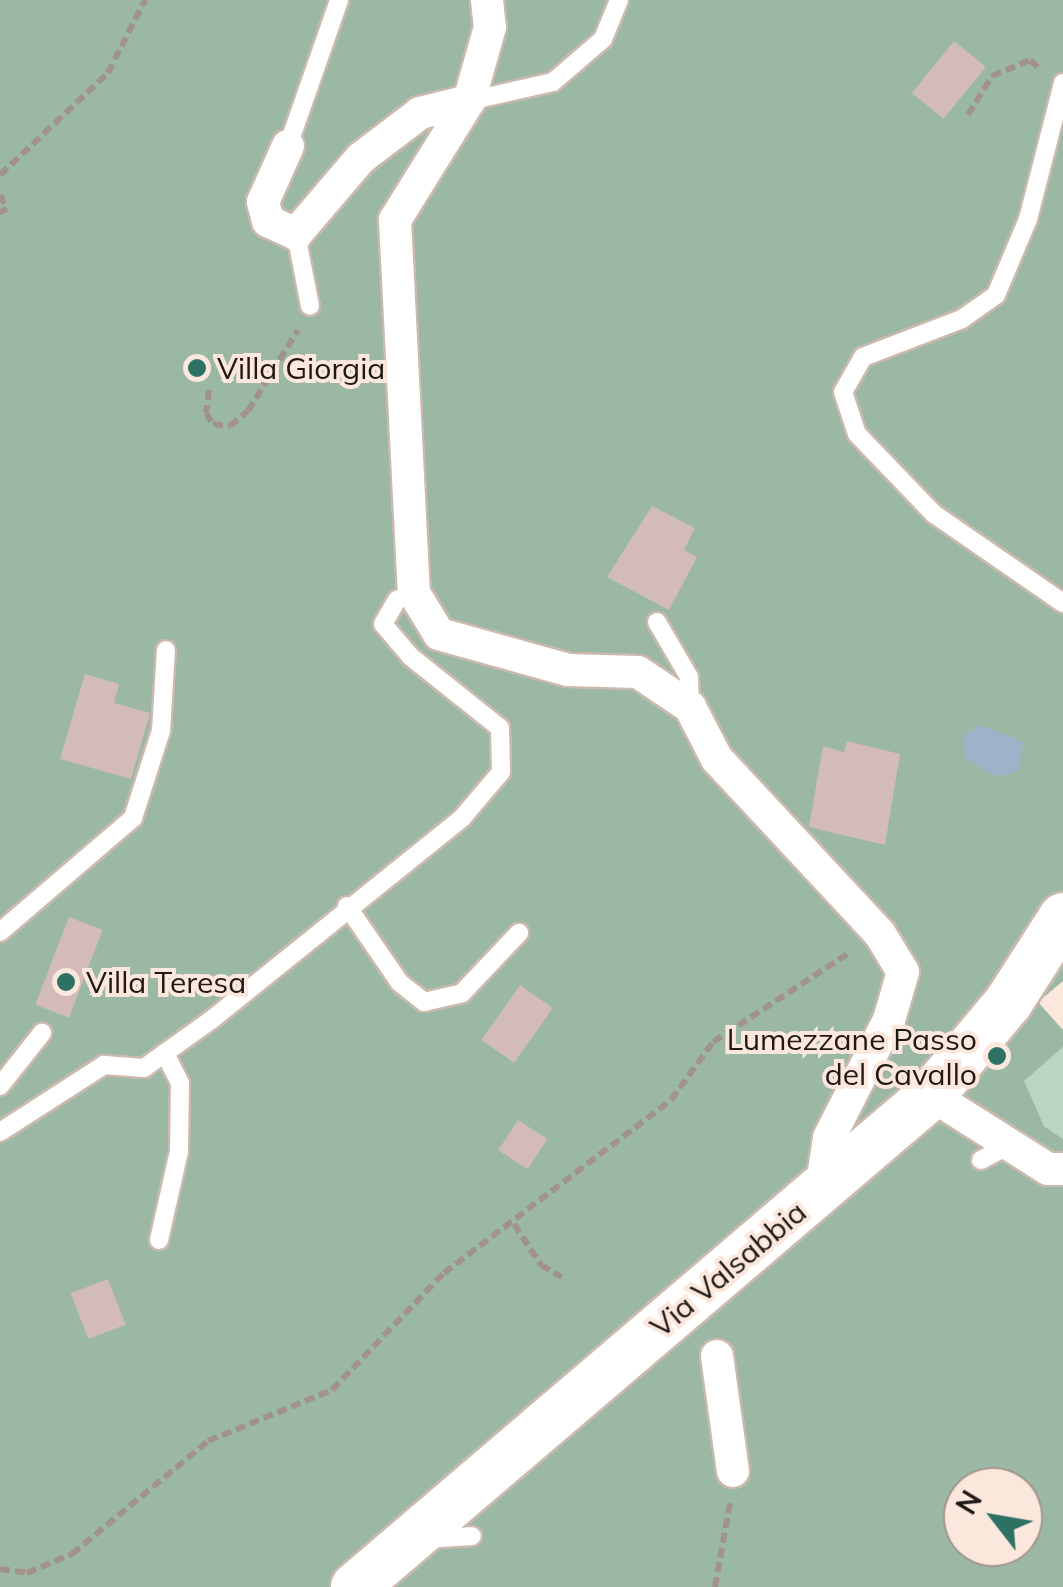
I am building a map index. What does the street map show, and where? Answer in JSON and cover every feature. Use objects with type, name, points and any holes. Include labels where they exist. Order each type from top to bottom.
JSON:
[{"type":"main road","name":"Via Valsabbia","points":[[355,1587],[932,1094],[1008,1003],[1063,917]]},
{"type":"street","points":[[487,0],[490,27],[469,100],[396,220],[414,593],[439,634],[568,670],[638,672],[690,706],[717,760],[880,934],[903,972],[889,1020],[828,1138],[821,1190]]},
{"type":"street","points":[[288,146],[263,202],[268,221],[296,234],[361,158],[420,113],[469,100]]},
{"type":"street","points":[[932,1094],[995,1152],[1063,1170]]},
{"type":"street","points":[[716,1356],[733,1472]]},
{"type":"lane","points":[[288,146],[340,0]]},
{"type":"lane","points":[[469,100],[553,82],[603,39],[619,0]]},
{"type":"lane","points":[[1062,85],[1028,218],[996,295],[962,319],[863,357],[843,392],[857,434],[934,514],[1063,603]]},
{"type":"lane","points":[[296,234],[310,306]]},
{"type":"lane","points":[[0,1132],[104,1065],[144,1068],[165,1053],[462,818],[501,772],[500,728],[411,658],[383,624],[397,600],[414,593]]},
{"type":"lane","points":[[657,622],[689,677],[690,706]]},
{"type":"lane","points":[[0,932],[133,818],[161,732],[166,650]]},
{"type":"lane","points":[[347,906],[400,983],[424,1002],[462,993],[519,934]]},
{"type":"lane","points":[[0,1086],[42,1032]]},
{"type":"lane","points":[[159,1240],[180,1151],[180,1083],[165,1053]]},
{"type":"lane","points":[[410,1540],[472,1536]]},
{"type":"path","points":[[0,175],[108,73],[145,0]]},
{"type":"path","points":[[968,115],[992,76],[1030,60],[1062,85]]},
{"type":"path","points":[[0,196],[7,209],[0,212]]},
{"type":"path","points":[[209,390],[206,413],[213,424],[230,426],[248,411],[310,306]]},
{"type":"path","points":[[0,1569],[27,1572],[72,1554],[208,1441],[332,1390],[444,1273],[514,1224],[671,1100],[713,1042],[880,934]]},
{"type":"path","points":[[514,1224],[541,1265],[562,1277]]},
{"type":"path","points":[[715,1587],[733,1472]]},
{"type":"green space","points":[[0,0],[1063,0],[1063,981],[1038,1002],[1063,1030],[1063,1047],[1024,1081],[1044,1126],[1063,1139],[1063,1587],[0,1587]]},
{"type":"green space","points":[[1063,1047],[1063,1139],[1044,1126],[1023,1081]]},
{"type":"water","points":[[980,725],[1023,742],[1018,772],[996,776],[965,759],[963,737]]},
{"type":"building","points":[[954,41],[986,67],[944,119],[912,93]]},
{"type":"building","points":[[652,506],[695,528],[684,550],[697,557],[669,610],[607,577]]},
{"type":"building","points":[[85,674],[119,684],[114,703],[150,713],[131,779],[60,759]]},
{"type":"building","points":[[847,741],[900,754],[885,845],[809,827],[823,746],[844,752]]},
{"type":"building","name":"Villa Teresa","points":[[69,917],[103,930],[69,1018],[35,1005]]},
{"type":"building","points":[[520,985],[553,1008],[514,1063],[482,1040]]},
{"type":"building","points":[[518,1120],[547,1139],[528,1169],[498,1150]]},
{"type":"building","points":[[108,1279],[126,1325],[88,1339],[71,1293]]},
{"type":"place","name":"Villa Giorgia","points":[[197,368]]},
{"type":"place","name":"Villa Teresa","points":[[66,982]]},
{"type":"place","name":"Lumezzane Passo del Cavallo","points":[[997,1056]]}]
